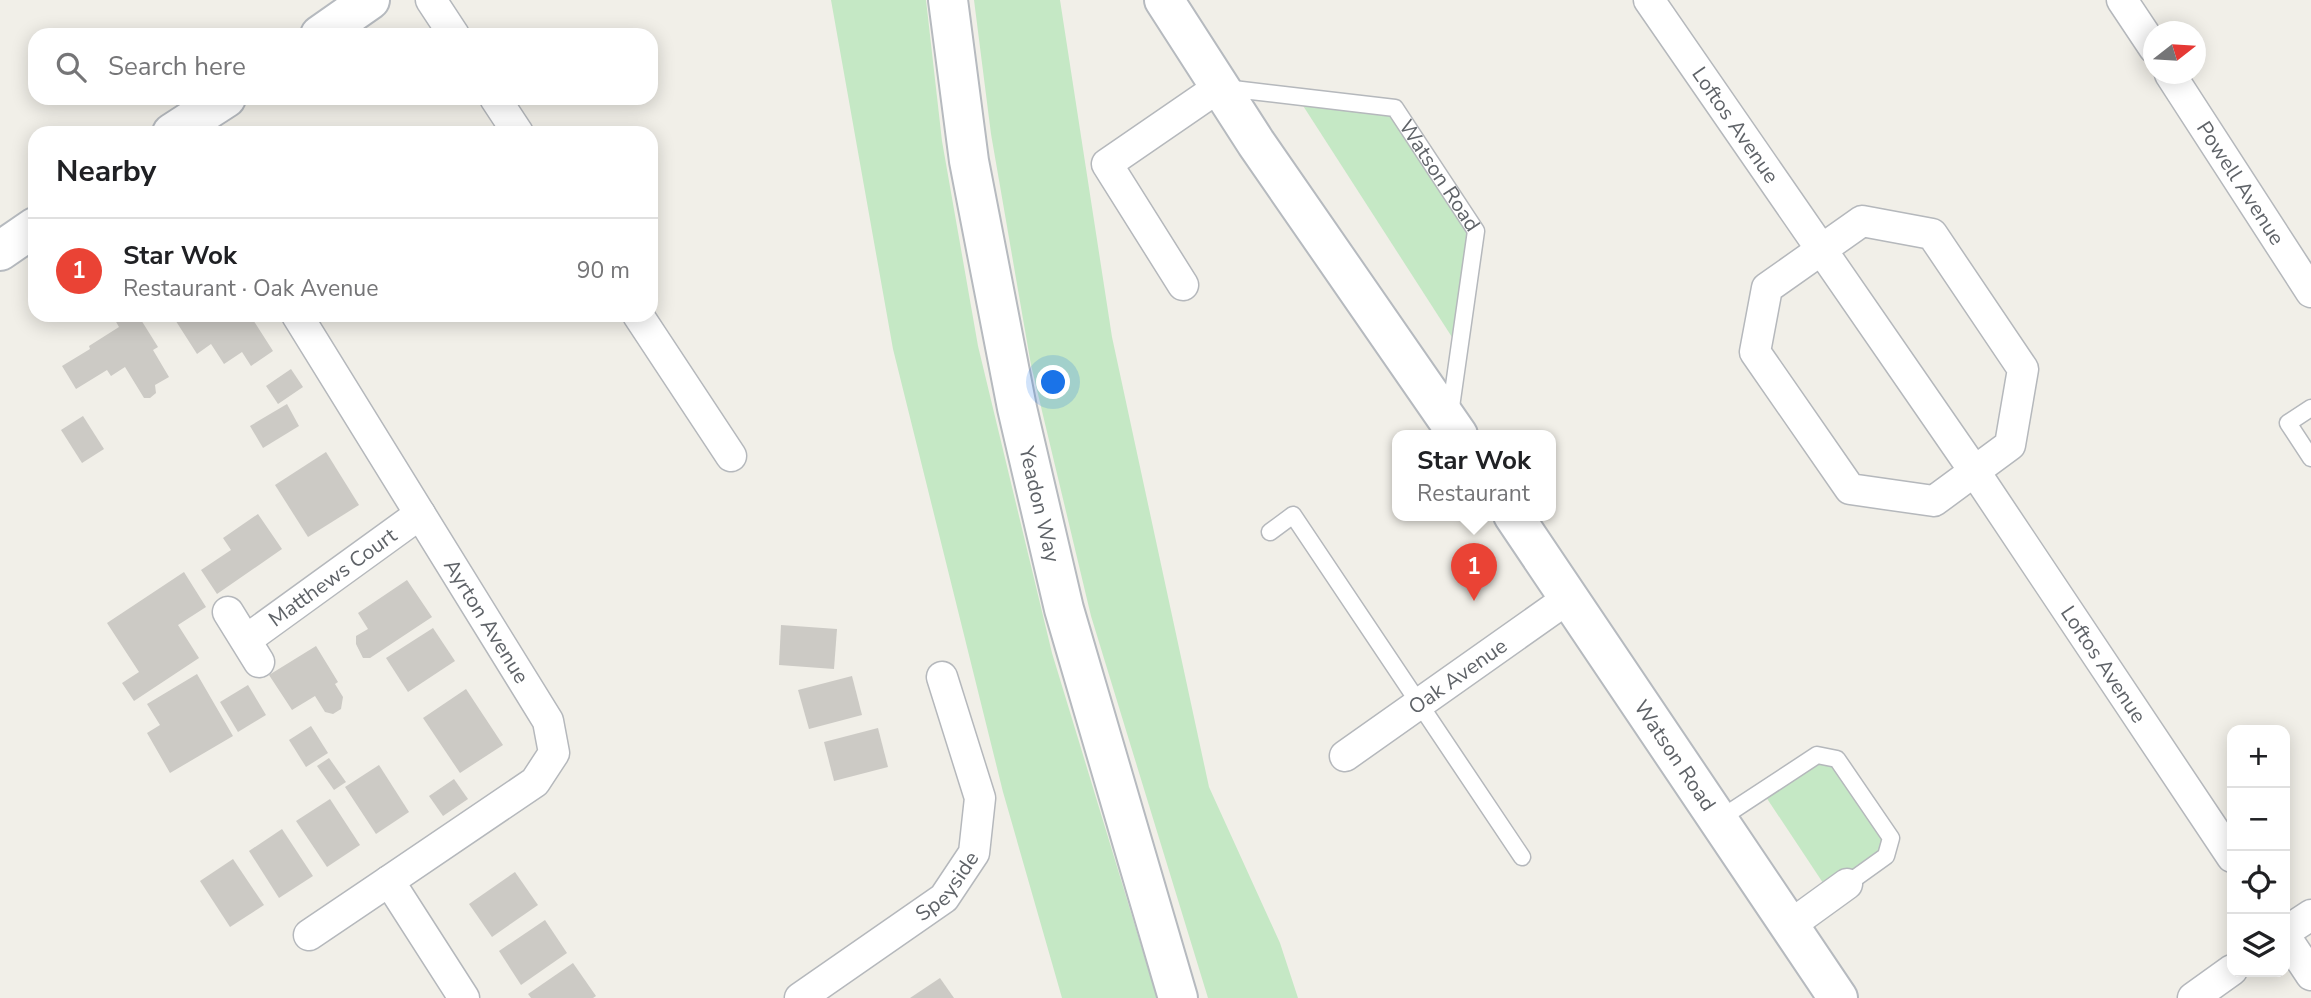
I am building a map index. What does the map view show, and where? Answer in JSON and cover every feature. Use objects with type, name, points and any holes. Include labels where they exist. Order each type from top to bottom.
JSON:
[{"type":"street","points":[[330,28],[370,0]]},
{"type":"street","points":[[431,0],[449,28]]},
{"type":"street","name":"Yeadon Way","points":[[948,0],[969,161],[1017,408],[1064,609],[1178,998]]},
{"type":"street","name":"Watson Road","points":[[1164,0],[1219,88],[1453,428]]},
{"type":"street","name":"Loftos Avenue","points":[[1649,0],[1975,472],[2228,851]]},
{"type":"street","points":[[2122,0],[2143,32]]},
{"type":"street","name":"Powell Avenue","points":[[2176,84],[2311,292]]},
{"type":"street","points":[[1183,285],[1107,164],[1219,88]]},
{"type":"street","points":[[186,126],[216,105]]},
{"type":"street","points":[[500,105],[513,126]]},
{"type":"street","points":[[1862,221],[1932,233],[2023,369],[2010,445],[1934,501],[1850,489],[1755,352],[1767,288],[1821,250],[1862,221]]},
{"type":"street","points":[[0,251],[28,232]]},
{"type":"street","name":"Ayrton Avenue","points":[[301,322],[548,721],[554,753],[535,782],[309,935]]},
{"type":"street","points":[[643,322],[731,456]]},
{"type":"street","name":"Matthews Court","points":[[228,612],[253,651],[421,514]]},
{"type":"street","name":"Watson Road","points":[[1517,521],[1838,998]]},
{"type":"street","name":"Oak Avenue","points":[[1345,756],[1570,597]]},
{"type":"street","name":"Speyside","points":[[800,998],[944,898],[974,853],[980,798],[942,677]]},
{"type":"street","points":[[389,881],[464,998]]},
{"type":"street","points":[[1789,926],[1847,884]]},
{"type":"street","points":[[2290,930],[2311,915]]},
{"type":"street","points":[[2290,942],[2311,975]]},
{"type":"street","points":[[2193,998],[2227,974]]},
{"type":"lane","name":"Watson Road","points":[[1219,88],[1395,108],[1476,231],[1453,428]]},
{"type":"lane","points":[[2311,408],[2288,423],[2311,458]]},
{"type":"lane","points":[[1270,532],[1293,515],[1522,857]]},
{"type":"lane","points":[[1718,820],[1816,755],[1837,759],[1891,838],[1886,856],[1847,884]]},
{"type":"green space","points":[[831,0],[926,0],[942,141],[978,346],[1052,653],[1157,998],[1062,998],[1003,792],[893,349]]},
{"type":"green space","points":[[974,0],[1060,0],[1112,337],[1209,787],[1280,943],[1298,998],[1208,998],[1091,616],[1031,365],[991,134]]},
{"type":"green space","points":[[1300,101],[1395,108],[1473,227],[1459,348]]},
{"type":"green space","points":[[1817,755],[1837,759],[1891,838],[1886,856],[1831,895],[1762,791]]},
{"type":"building","points":[[116,322],[142,322],[158,347],[153,350],[169,377],[155,385],[156,393],[150,398],[144,398],[125,367],[111,376],[107,370],[76,389],[62,366],[119,327]]},
{"type":"building","points":[[176,322],[254,322],[273,351],[251,366],[242,352],[224,364],[211,344],[197,354]]},
{"type":"building","points":[[291,369],[303,387],[278,404],[266,386]]},
{"type":"building","points":[[287,404],[299,426],[263,448],[250,426]]},
{"type":"building","points":[[83,416],[104,449],[82,463],[61,430]]},
{"type":"building","points":[[326,452],[359,505],[308,537],[275,485]]},
{"type":"building","points":[[258,514],[282,549],[217,594],[201,570],[231,550],[223,538]]},
{"type":"building","points":[[184,572],[206,607],[178,625],[199,658],[134,701],[122,683],[139,672],[107,623]]},
{"type":"building","points":[[407,580],[432,617],[370,658],[363,658],[356,644],[356,636],[368,629],[358,613]]},
{"type":"building","points":[[781,625],[837,629],[834,669],[779,665]]},
{"type":"building","points":[[433,628],[455,661],[408,692],[386,658]]},
{"type":"building","points":[[316,646],[338,682],[335,684],[343,697],[341,709],[333,714],[325,712],[315,696],[292,710],[269,675]]},
{"type":"building","points":[[197,674],[233,736],[170,773],[147,733],[160,725],[147,704]]},
{"type":"building","points":[[852,676],[862,715],[809,729],[798,690]]},
{"type":"building","points":[[248,685],[266,715],[238,732],[220,702]]},
{"type":"building","points":[[466,689],[503,745],[460,773],[423,718]]},
{"type":"building","points":[[311,726],[328,753],[306,767],[289,740]]},
{"type":"building","points":[[878,728],[888,767],[834,781],[824,742]]},
{"type":"building","points":[[329,758],[346,782],[334,790],[317,766]]},
{"type":"building","points":[[379,765],[409,812],[376,834],[345,787]]},
{"type":"building","points":[[454,779],[468,799],[443,816],[429,796]]},
{"type":"building","points":[[330,799],[360,845],[327,867],[296,821]]},
{"type":"building","points":[[282,829],[313,876],[279,898],[249,851]]},
{"type":"building","points":[[233,859],[264,905],[230,927],[200,881]]},
{"type":"building","points":[[515,872],[538,905],[492,937],[469,904]]},
{"type":"building","points":[[545,920],[567,953],[521,985],[499,951]]},
{"type":"building","points":[[573,963],[596,996],[531,998],[528,994]]},
{"type":"building","points":[[940,978],[954,998],[910,998]]},
{"type":"place","name":"Star Wok","points":[[1474,601]]}]
